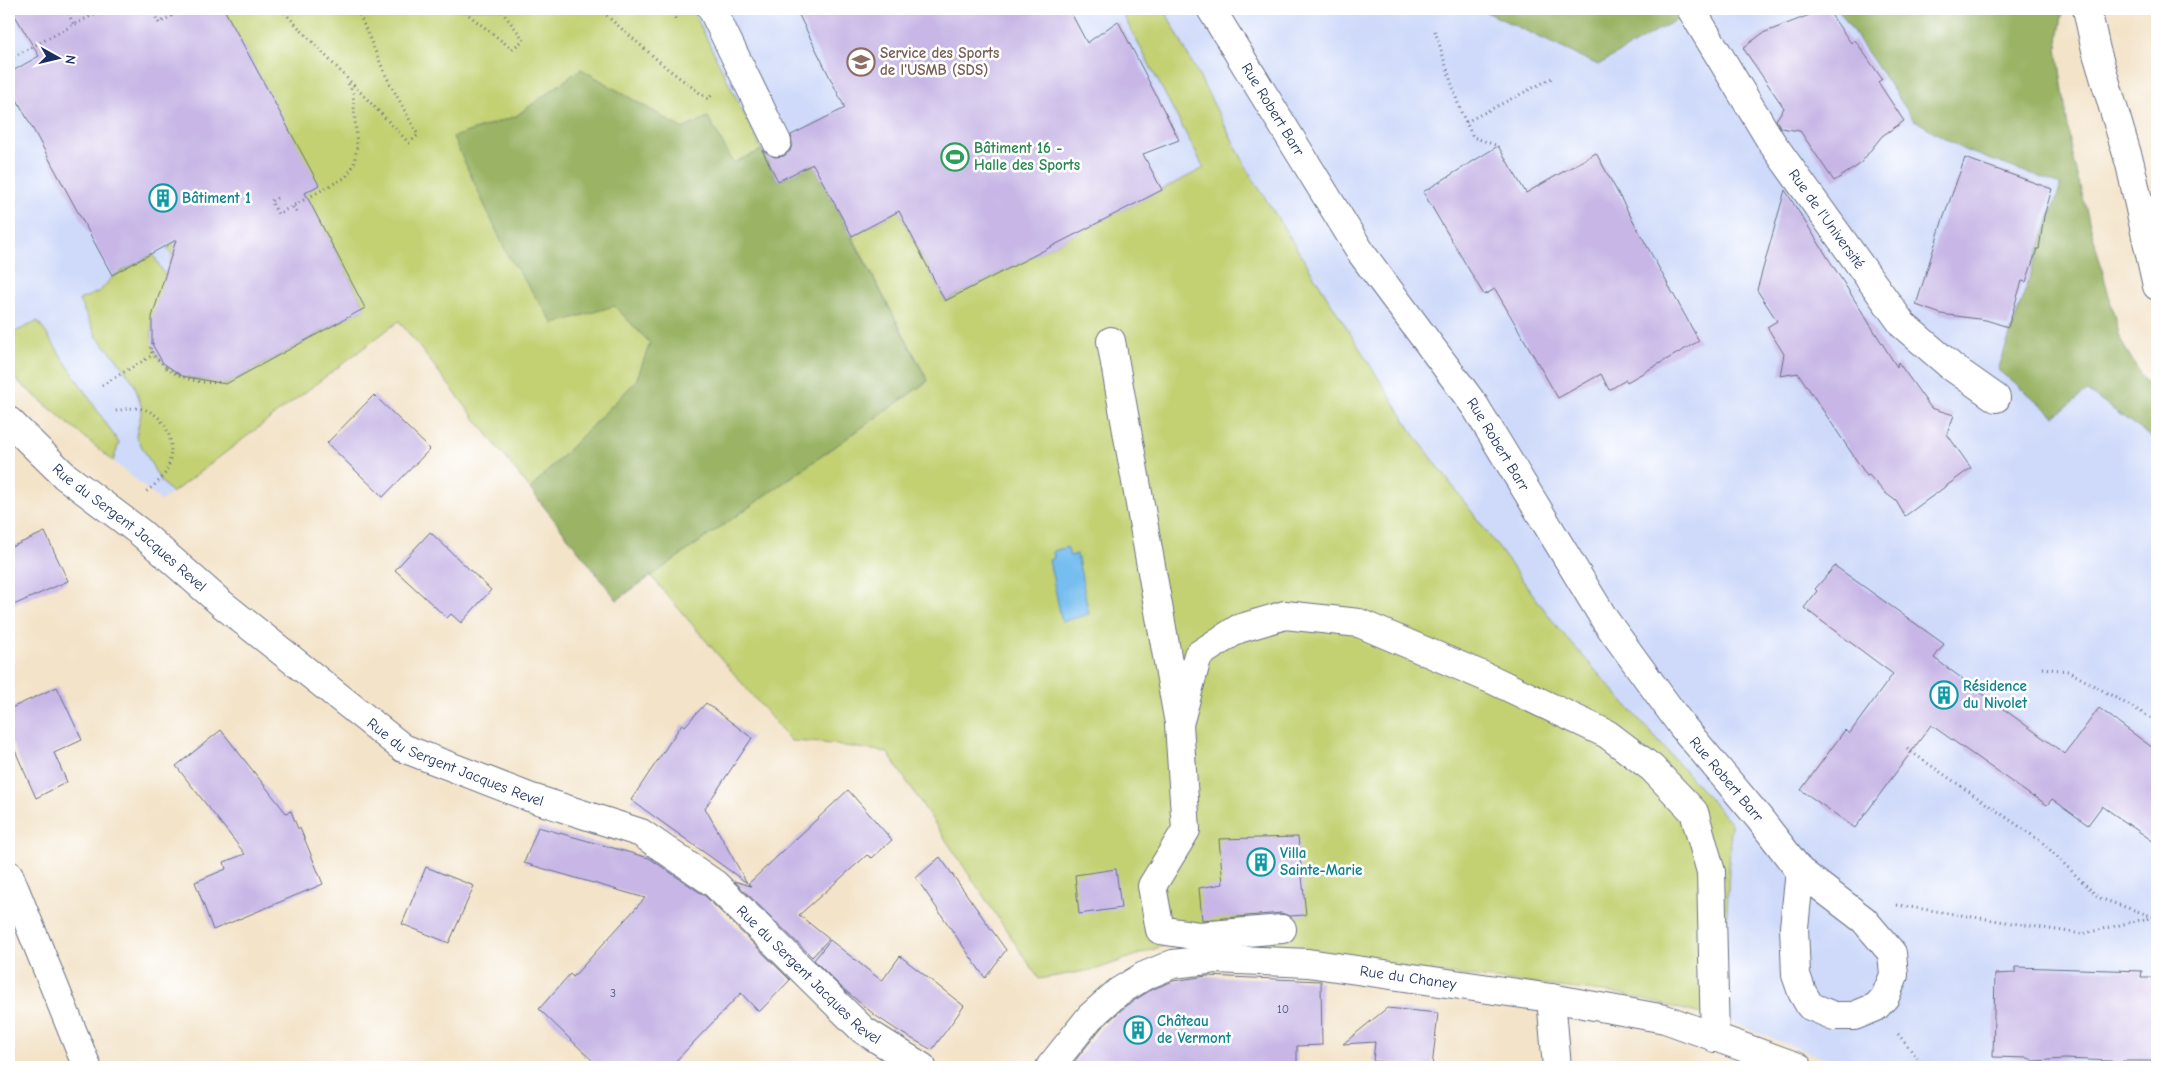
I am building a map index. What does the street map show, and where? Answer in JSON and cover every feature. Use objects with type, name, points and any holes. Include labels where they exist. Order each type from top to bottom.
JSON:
[{"type":"street","points":[[712,9],[777,142]]},
{"type":"street","name":"Rue Robert Barr","points":[[1211,9],[1362,254],[1475,406],[1604,620],[1682,726],[1759,818],[1800,871],[1864,920],[1892,953],[1894,975],[1885,997],[1876,1006]]},
{"type":"street","name":"Rue de l'Université","points":[[1691,9],[1772,143],[1903,325],[1952,367],[1996,398]]},
{"type":"street","points":[[2087,9],[2096,50],[2130,164],[2157,286]]},
{"type":"street","points":[[1111,341],[1179,724],[1186,830],[1152,886],[1160,930],[1199,936],[1282,929]]},
{"type":"street","name":"Rue du Sergent Jacques Revel","points":[[9,421],[66,476],[141,533],[222,604],[403,748],[529,797],[641,834],[650,839],[716,884],[863,1030],[922,1067]]},
{"type":"street","points":[[1179,724],[1198,655],[1238,629],[1285,615],[1360,623],[1493,680],[1607,734],[1652,768],[1694,812],[1711,872],[1715,1038]]},
{"type":"street","points":[[1800,871],[1794,927],[1796,975],[1802,992],[1810,1006],[1834,1016],[1854,1016],[1876,1006]]},
{"type":"street","points":[[9,875],[87,1067]]},
{"type":"street","name":"Rue du Chaney","points":[[1050,1067],[1090,1017],[1118,992],[1144,976],[1172,964],[1216,959],[1308,962],[1551,998],[1664,1019],[1798,1067]]},
{"type":"street","points":[[1551,998],[1557,1067]]},
{"type":"path","points":[[66,9],[74,25]]},
{"type":"path","points":[[9,59],[104,9]]},
{"type":"path","points":[[151,9],[159,23],[175,14]]},
{"type":"path","points":[[281,9],[409,142],[418,135],[386,76],[357,9]]},
{"type":"path","points":[[461,9],[512,49],[524,40],[500,9]]},
{"type":"path","points":[[600,9],[668,69],[708,99],[715,92],[711,84]]},
{"type":"path","points":[[671,9],[680,26]]},
{"type":"path","points":[[1435,31],[1466,122],[1473,137],[1498,146]]},
{"type":"path","points":[[276,198],[271,201],[278,214],[346,177],[354,166],[357,146],[353,93],[346,78]]},
{"type":"path","points":[[1466,122],[1552,78]]},
{"type":"path","points":[[293,206],[298,215]]},
{"type":"path","points":[[153,343],[150,349],[153,355],[183,378],[206,384],[223,382]]},
{"type":"path","points":[[102,385],[153,355]]},
{"type":"path","points":[[116,411],[142,409],[154,413],[164,422],[170,436],[170,455],[167,468],[160,480],[142,494]]},
{"type":"path","points":[[2042,668],[2068,670],[2157,721]]},
{"type":"path","points":[[1907,749],[2042,842],[2099,898],[2157,918]]},
{"type":"path","points":[[1891,904],[2082,934],[2153,917]]},
{"type":"path","points":[[1876,1006],[1925,1067]]},
{"type":"shaded area","points":[[9,9],[2063,9],[2057,48],[2072,156],[2121,341],[2157,402],[2157,1067],[1846,1067],[1722,1019],[1731,823],[1558,628],[1411,430],[651,576],[617,600],[399,321],[161,501],[9,375]]},
{"type":"green space","points":[[224,9],[707,9],[695,15],[762,150],[733,163],[708,117],[683,129],[581,69],[516,116],[453,137],[651,343],[636,381],[530,489],[399,321],[172,493],[160,480],[136,436],[142,409],[134,383],[117,359],[97,337],[79,300],[100,291],[113,276],[153,254],[171,286],[154,313],[152,336],[154,348],[167,367],[176,373],[199,379],[222,380],[225,385],[365,308],[312,207],[190,289],[167,248],[272,190],[282,207],[318,185]]},
{"type":"green space","points":[[1120,9],[1164,9],[1250,174],[1411,430],[1558,628],[1731,823],[1722,1019],[1620,994],[1174,942],[1097,969],[1039,979],[887,752],[823,743],[791,741],[651,576],[928,381],[852,236],[899,211],[945,301],[1204,168]]},
{"type":"green space","points":[[1480,9],[1695,9],[1598,65]]},
{"type":"green space","points":[[1838,9],[2063,9],[2057,48],[2072,156],[2121,341],[2157,402],[2157,441],[2087,391],[2055,416],[1998,370],[2061,185],[1964,150],[1913,119]]},
{"type":"green space","points":[[581,69],[683,129],[708,117],[733,163],[762,150],[778,181],[813,164],[928,381],[617,600],[530,489],[636,381],[650,343],[614,306],[554,324],[508,256],[453,137],[516,116]]},
{"type":"green space","points":[[9,319],[15,332],[38,321],[119,443],[113,461],[9,374]]},
{"type":"water","points":[[1067,547],[1070,556],[1077,554],[1089,614],[1062,622],[1049,560],[1054,558],[1053,551]]},
{"type":"building","name":"Bâtiment 1","points":[[11,9],[224,9],[319,185],[305,193],[365,308],[226,384],[182,376],[163,363],[152,344],[152,317],[176,240],[112,275],[9,85],[9,73],[39,56]]},
{"type":"building","name":"Bâtiment 16 - Halle des Sports","points":[[796,9],[1069,9],[1087,43],[1118,21],[1179,140],[1143,154],[1162,190],[945,301],[899,211],[852,236],[813,164],[778,181],[762,150],[775,157],[784,156],[790,151],[792,144],[791,135],[845,108]]},
{"type":"building","points":[[1827,9],[1851,43],[1855,40],[1882,79],[1878,82],[1904,121],[1882,136],[1859,165],[1834,181],[1800,131],[1781,128],[1776,120],[1784,108],[1743,48],[1763,33]]},
{"type":"building","points":[[1498,146],[1526,193],[1596,153],[1699,341],[1627,382],[1626,380],[1609,390],[1601,374],[1558,398],[1495,289],[1484,295],[1423,192]]},
{"type":"building","points":[[1965,158],[2052,189],[2044,216],[2039,249],[2037,249],[2026,282],[2022,281],[2008,327],[1986,320],[1941,314],[1916,305],[1942,222]]},
{"type":"building","points":[[1785,190],[1897,367],[1898,362],[1931,408],[1954,415],[1947,434],[1971,468],[1905,516],[1896,501],[1884,492],[1869,475],[1867,476],[1798,373],[1780,376],[1784,354],[1767,327],[1777,321],[1757,290]]},
{"type":"building","points":[[374,395],[430,449],[383,497],[327,443]]},
{"type":"building","points":[[45,532],[68,581],[9,607],[9,548]]},
{"type":"building","points":[[430,532],[491,590],[461,623],[451,614],[447,618],[395,570]]},
{"type":"building","name":"Résidence du Nivolet","points":[[1835,566],[1944,644],[1934,658],[2065,754],[2099,708],[2157,751],[2157,844],[2102,806],[2088,825],[2052,799],[2047,805],[1931,725],[1855,828],[1801,790],[1845,730],[1849,734],[1893,674],[1804,608],[1817,591],[1815,589]]},
{"type":"building","points":[[57,687],[82,740],[54,753],[67,782],[36,798],[9,737],[9,709]]},
{"type":"building","points":[[706,703],[752,738],[705,808],[747,883],[631,800],[682,724],[685,726]]},
{"type":"building","points":[[221,730],[286,813],[291,811],[323,884],[213,930],[195,882],[226,869],[224,862],[245,854],[176,766]]},
{"type":"building","points":[[848,790],[892,840],[872,858],[867,855],[799,915],[829,939],[812,957],[734,881],[751,886],[748,884]]},
{"type":"building","points":[[538,827],[649,858],[705,896],[790,980],[759,1012],[741,993],[670,1067],[599,1067],[539,1009],[570,974],[573,977],[645,898],[524,863]]},
{"type":"building","name":"Villa Sainte-Marie","points":[[1298,837],[1306,915],[1290,916],[1281,913],[1202,920],[1199,888],[1223,884],[1219,839]]},
{"type":"building","points":[[940,857],[1006,950],[985,978],[916,878]]},
{"type":"building","points":[[426,867],[474,886],[449,943],[402,924]]},
{"type":"building","points":[[1116,869],[1121,908],[1079,914],[1075,875]]},
{"type":"building","points":[[830,940],[882,981],[900,956],[964,1006],[932,1050],[876,1016],[841,987],[814,960]]},
{"type":"building","points":[[2015,967],[2142,971],[2141,977],[2157,977],[2157,1061],[2123,1061],[2117,1065],[2111,1061],[2065,1059],[2034,1061],[2028,1058],[1993,1057],[1995,974],[2015,973]]},
{"type":"building","points":[[1207,976],[1321,981],[1322,1045],[1297,1046],[1297,1064],[1251,1067],[1070,1067],[1101,1028],[1127,1005],[1151,990],[1173,981]]},
{"type":"building","points":[[1387,1008],[1438,1013],[1432,1067],[1373,1061],[1375,1042],[1343,1044]]},
{"type":"place","name":"Service des Sports de l'USMB (SDS)","points":[[861,62]]},
{"type":"place","name":"Bâtiment 16 - Halle des Sports","points":[[955,157]]},
{"type":"place","name":"Bâtiment 1","points":[[163,198]]},
{"type":"place","name":"Résidence du Nivolet","points":[[1944,695]]},
{"type":"place","name":"Villa Sainte-Marie","points":[[1261,862]]},
{"type":"place","name":"Château de Vermont","points":[[1138,1030]]}]
